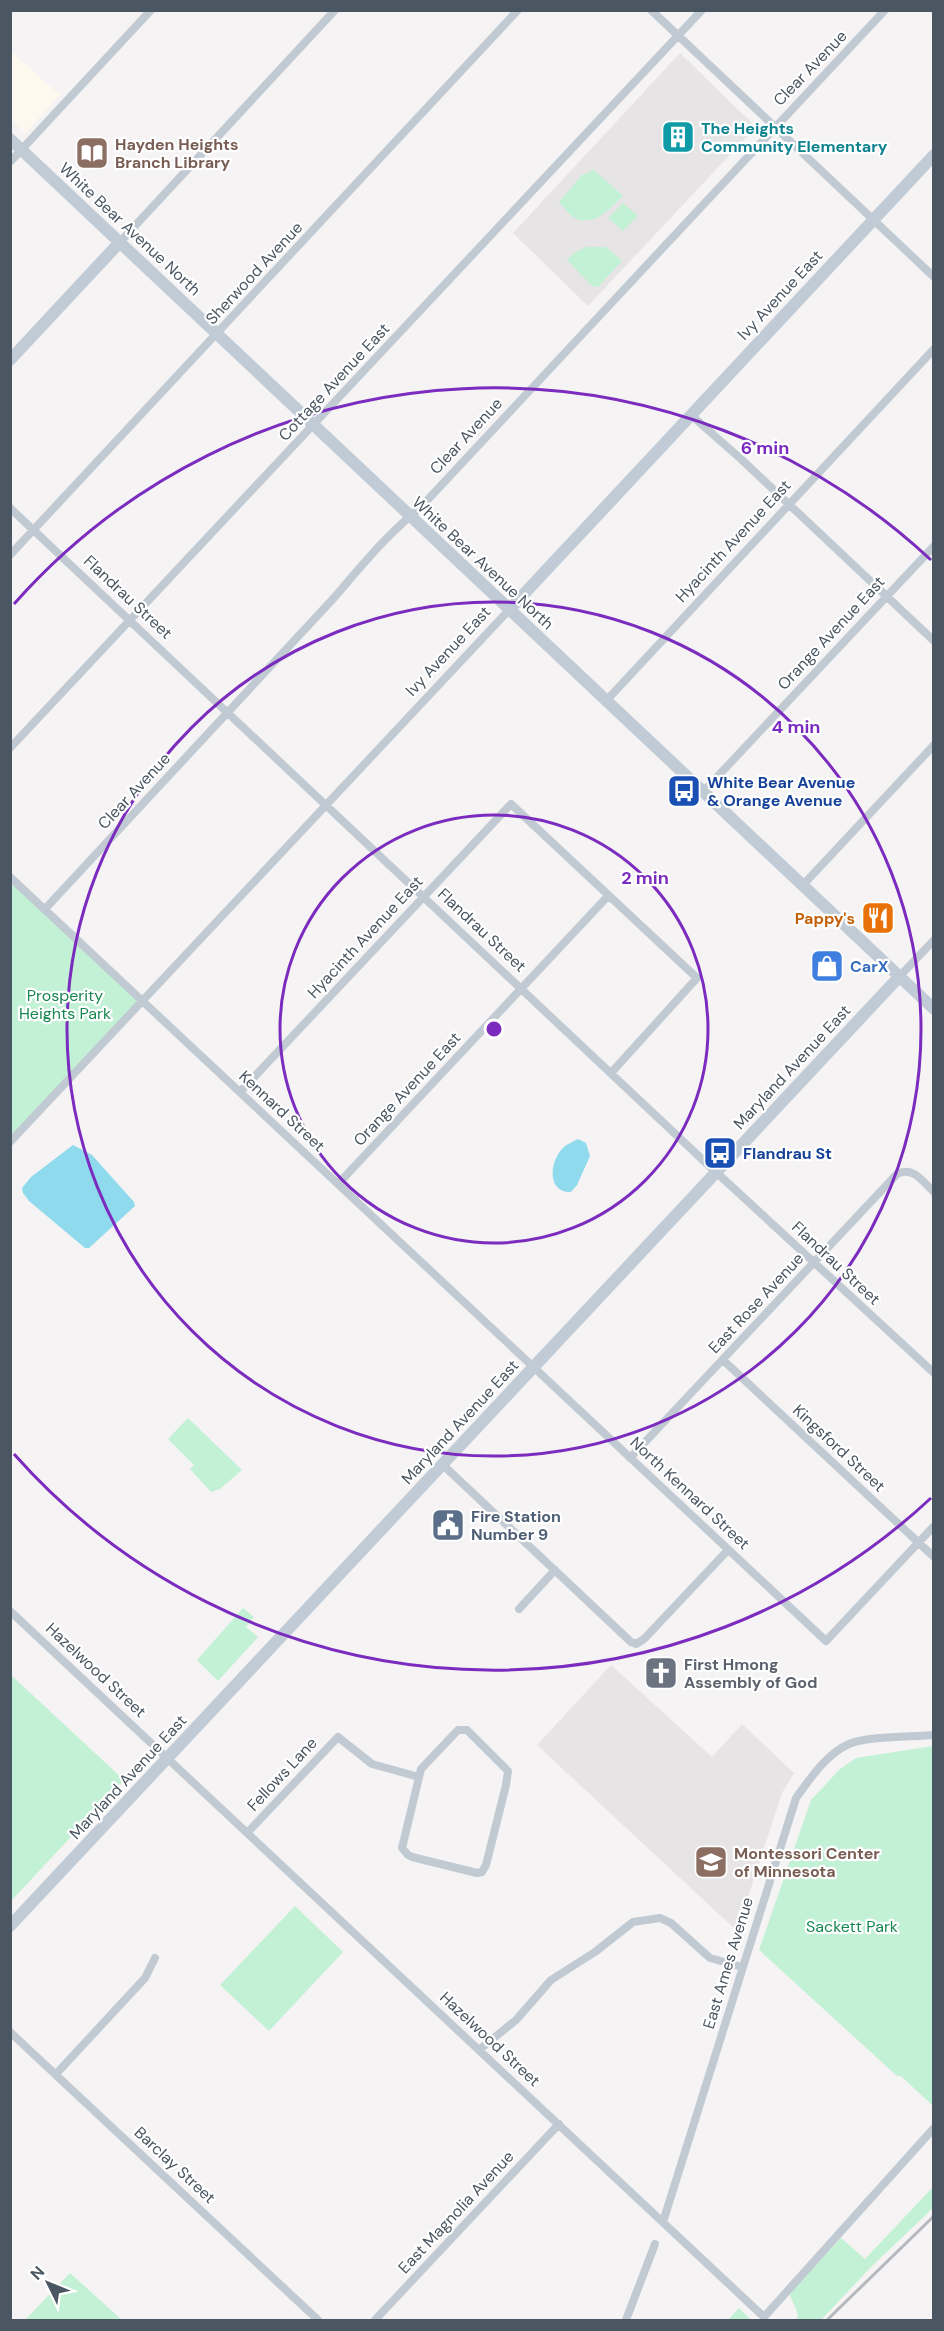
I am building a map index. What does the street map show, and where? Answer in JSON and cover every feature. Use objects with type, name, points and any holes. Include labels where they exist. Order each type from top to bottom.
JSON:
[{"type":"main road","name":"White Bear Avenue North","points":[[10,139],[933,1010]]},
{"type":"main road","name":"Ivy Avenue East","points":[[509,610],[933,155]]},
{"type":"main road","points":[[10,360],[120,242]]},
{"type":"main road","name":"Maryland Avenue East","points":[[10,1926],[899,977]]},
{"type":"street","points":[[10,162],[151,10]]},
{"type":"street","points":[[120,242],[335,10]]},
{"type":"street","name":"Sherwood Avenue","points":[[10,555],[518,10]]},
{"type":"street","points":[[651,10],[933,277]]},
{"type":"street","name":"Cottage Avenue East","points":[[10,748],[702,10]]},
{"type":"street","name":"Clear Avenue","points":[[45,909],[332,600],[364,562],[451,475],[885,10]]},
{"type":"street","name":"Hyacinth Avenue East","points":[[606,702],[933,349]]},
{"type":"street","points":[[691,415],[788,503],[933,641]]},
{"type":"street","name":"Flandrau Street","points":[[10,508],[933,1374]]},
{"type":"street","name":"Orange Avenue East","points":[[702,793],[933,546]]},
{"type":"street","name":"Ivy Avenue East","points":[[10,1142],[509,610]]},
{"type":"street","points":[[801,886],[933,745]]},
{"type":"street","name":"Hyacinth Avenue East","points":[[240,1092],[511,804],[608,896]]},
{"type":"street","name":"Kennard Street","points":[[10,877],[534,1368]]},
{"type":"street","points":[[608,896],[697,978],[611,1073]]},
{"type":"street","name":"Orange Avenue East","points":[[338,1184],[608,896]]},
{"type":"street","name":"Maryland Avenue East","points":[[899,977],[933,940]]},
{"type":"street","name":"East Rose Avenue","points":[[630,1458],[897,1174],[905,1170],[912,1172],[933,1192]]},
{"type":"street","name":"Kingsford Street","points":[[723,1360],[933,1557]]},
{"type":"street","name":"North Kennard Street","points":[[534,1368],[826,1641],[918,1543]]},
{"type":"street","points":[[443,1465],[626,1638],[636,1644],[644,1639],[728,1550]]},
{"type":"street","points":[[918,1543],[933,1526]]},
{"type":"street","points":[[519,1609],[555,1570]]},
{"type":"street","name":"Hazelwood Street","points":[[10,1611],[764,2317],[933,2128]]},
{"type":"street","points":[[462,1729],[467,1730],[505,1766],[508,1776],[486,1866],[482,1872],[472,1872],[412,1857],[404,1852],[403,1843],[419,1777],[425,1762],[453,1733],[462,1729]]},
{"type":"street","name":"East Ames Avenue","points":[[663,2222],[796,1798],[809,1779],[831,1755],[849,1744],[933,1735]]},
{"type":"street","name":"Fellows Lane","points":[[248,1832],[338,1737],[372,1764],[419,1777]]},
{"type":"street","points":[[479,2050],[516,2020],[551,1980],[595,1952],[633,1922],[660,1917],[671,1923],[710,1958],[742,1967]]},
{"type":"street","points":[[56,2074],[145,1978],[155,1958]]},
{"type":"street","name":"Barclay Street","points":[[10,2032],[318,2320]]},
{"type":"street","name":"East Magnolia Avenue","points":[[375,2320],[559,2124]]},
{"type":"street","points":[[626,2320],[655,2244]]},
{"type":"shaded area","points":[[10,50],[60,95],[25,133],[11,119]]},
{"type":"shaded area","points":[[680,53],[756,127],[588,306],[513,233]]},
{"type":"shaded area","name":"Montessori Center of Minnesota","points":[[611,1665],[712,1757],[742,1724],[794,1773],[782,1793],[737,1931],[537,1745]]},
{"type":"green space","points":[[594,170],[623,196],[597,218],[584,220],[574,218],[559,202],[582,175]]},
{"type":"green space","points":[[623,203],[638,216],[623,231],[608,218]]},
{"type":"green space","points":[[586,247],[606,247],[622,261],[598,287],[592,286],[567,260],[574,253]]},
{"type":"green space","name":"Prosperity Heights Park","points":[[10,877],[143,1001],[10,1142]]},
{"type":"green space","points":[[188,1418],[242,1470],[220,1489],[211,1492],[190,1469],[194,1465],[168,1439]]},
{"type":"green space","points":[[243,1608],[254,1617],[246,1627],[258,1637],[218,1681],[197,1660]]},
{"type":"green space","points":[[10,1674],[124,1780],[11,1901],[10,1901]]},
{"type":"green space","name":"Sackett Park","points":[[934,1746],[933,2106],[759,1950],[811,1800],[840,1769],[856,1758]]},
{"type":"green space","points":[[295,1906],[343,1952],[269,2031],[220,1985]]},
{"type":"green space","points":[[933,2187],[933,2208],[872,2266],[821,2320],[795,2320],[798,2317],[790,2293],[841,2238],[865,2259]]},
{"type":"green space","points":[[70,2273],[122,2320],[25,2320]]},
{"type":"green space","points":[[739,2308],[751,2320],[728,2320]]},
{"type":"water","points":[[578,1139],[586,1143],[590,1156],[577,1185],[571,1192],[563,1191],[554,1181],[553,1166],[560,1151]]},
{"type":"water","points":[[73,1145],[92,1155],[134,1202],[135,1206],[89,1248],[85,1248],[29,1201],[22,1188],[31,1177]]},
{"type":"railway","points":[[827,2320],[934,2216]]},
{"type":"place","name":"The Heights Community Elementary","points":[[678,137]]},
{"type":"place","name":"Hayden Heights Branch Library","points":[[92,153]]},
{"type":"place","name":"White Bear Avenue & Orange Avenue","points":[[684,791]]},
{"type":"place","name":"Pappy's","points":[[878,918]]},
{"type":"place","name":"CarX","points":[[827,966]]},
{"type":"place","name":"Flandrau St","points":[[720,1153]]},
{"type":"place","name":"Fire Station Number 9","points":[[448,1525]]},
{"type":"place","name":"First Hmong Assembly of God","points":[[661,1673]]},
{"type":"place","name":"Montessori Center of Minnesota","points":[[711,1862]]}]
